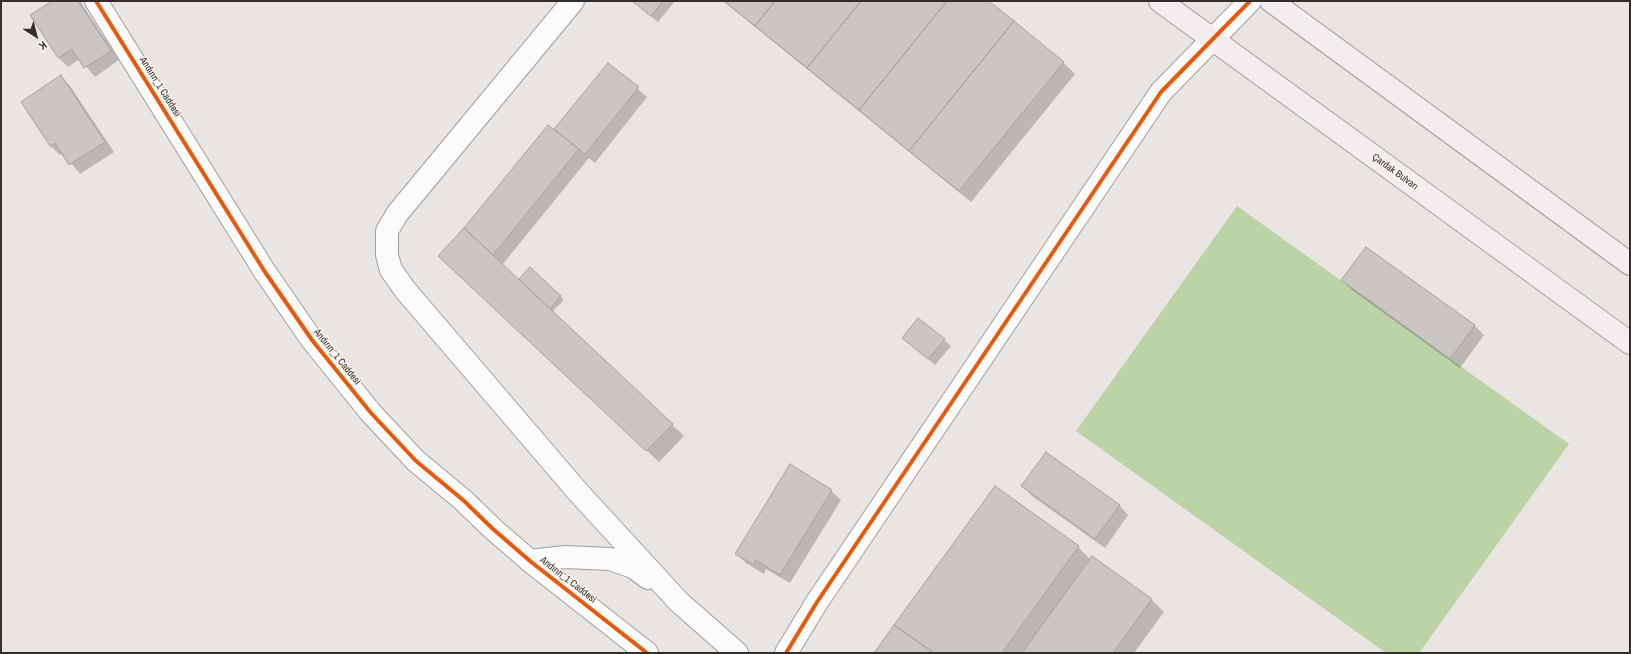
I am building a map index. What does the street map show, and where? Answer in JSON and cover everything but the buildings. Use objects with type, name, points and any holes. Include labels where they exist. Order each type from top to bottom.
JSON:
[{"type":"main road","name":"Çardak Bulvarı","points":[[1160,1],[1630,343]]},
{"type":"main road","points":[[1270,1],[1630,264]]},
{"type":"street","name":"Andırın_1 Caddesi","points":[[96,1],[265,272],[312,340],[371,413],[416,461],[530,561],[647,653]]},
{"type":"street","points":[[573,1],[397,214],[387,231],[386,255],[391,270],[406,291],[578,492],[679,602]]},
{"type":"street","points":[[786,653],[817,602],[1161,92],[1250,1]]},
{"type":"street","points":[[530,561],[565,557],[610,559],[633,567],[679,602],[737,653]]},
{"type":"green space","points":[[1237,206],[1569,444],[1419,653],[1386,653],[1076,431]]},
{"type":"cycle path","points":[[96,1],[265,272],[312,340],[371,413],[416,461],[463,500],[493,529],[530,561],[647,653]]},
{"type":"cycle path","points":[[786,653],[817,602],[1161,92],[1250,1]]}]
